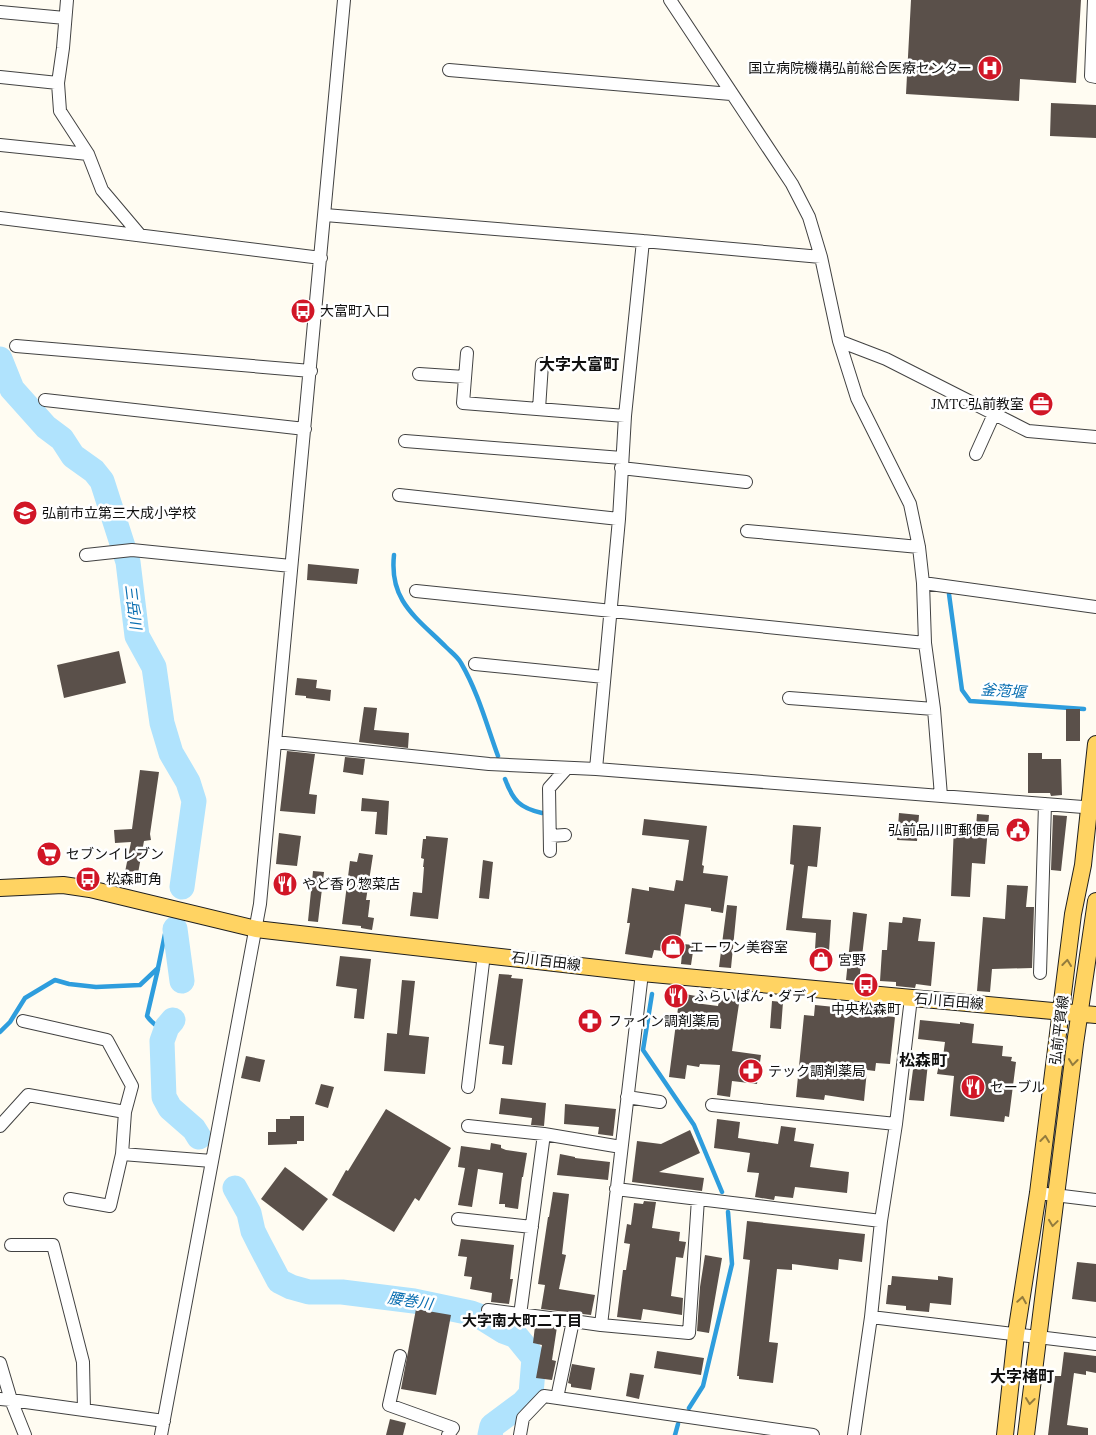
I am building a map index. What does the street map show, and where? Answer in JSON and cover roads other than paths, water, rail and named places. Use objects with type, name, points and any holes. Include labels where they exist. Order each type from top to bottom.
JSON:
[{"type":"main road","name":"弘前平賀線","points":[[1005,1435],[1016,1334],[1038,1193],[1073,914],[1092,808],[1096,744]]},
{"type":"main road","name":"石川百田線","points":[[0,888],[63,885],[90,889],[256,929],[642,972],[1088,1014]]},
{"type":"main road","name":"弘前平賀線","points":[[1026,1435],[1057,1196],[1088,1014],[1096,901]]},
{"type":"street","points":[[67,0],[58,83],[60,111],[88,154],[102,190],[140,235]]},
{"type":"street","points":[[161,1435],[260,904],[344,0]]},
{"type":"street","points":[[670,0],[792,184],[809,217],[821,258],[840,340],[857,398],[910,504],[919,547],[923,583],[925,643],[934,709],[941,796]]},
{"type":"street","points":[[1094,0],[1091,76],[1096,77]]},
{"type":"street","points":[[0,12],[65,18]]},
{"type":"street","points":[[449,70],[731,94]]},
{"type":"street","points":[[0,77],[58,83]]},
{"type":"street","points":[[0,145],[88,154]]},
{"type":"street","points":[[325,215],[821,258]]},
{"type":"street","points":[[0,218],[321,258]]},
{"type":"street","points":[[596,769],[619,519],[625,416],[642,241]]},
{"type":"street","points":[[840,340],[886,359],[1028,431],[1096,438]]},
{"type":"street","points":[[16,346],[310,371]]},
{"type":"street","points":[[467,353],[464,403],[625,416]]},
{"type":"street","points":[[539,409],[542,364]]},
{"type":"street","points":[[419,374],[465,378]]},
{"type":"street","points":[[45,400],[305,428]]},
{"type":"street","points":[[976,454],[994,414]]},
{"type":"street","points":[[405,441],[622,463],[746,482]]},
{"type":"street","points":[[399,495],[619,519]]},
{"type":"street","points":[[747,531],[919,547]]},
{"type":"street","points":[[86,555],[132,550],[291,566]]},
{"type":"street","points":[[923,583],[1096,606]]},
{"type":"street","points":[[416,591],[925,643]]},
{"type":"street","points":[[475,664],[604,677]]},
{"type":"street","points":[[789,698],[934,709]]},
{"type":"street","points":[[275,742],[489,764],[596,769],[1092,808]]},
{"type":"street","points":[[550,851],[549,788],[567,768]]},
{"type":"street","points":[[1040,973],[1045,804]]},
{"type":"street","points":[[550,836],[565,835]]},
{"type":"street","points":[[468,1087],[484,954]]},
{"type":"street","points":[[601,1325],[642,972]]},
{"type":"street","points":[[854,1435],[871,1317],[911,998]]},
{"type":"street","points":[[23,1020],[107,1040],[132,1086],[125,1112],[122,1154],[110,1206],[70,1199]]},
{"type":"street","points":[[0,1126],[28,1095],[125,1112]]},
{"type":"street","points":[[627,1097],[660,1102]]},
{"type":"street","points":[[712,1105],[896,1124]]},
{"type":"street","points":[[468,1126],[544,1134],[621,1147]]},
{"type":"street","points":[[520,1315],[544,1134]]},
{"type":"street","points":[[122,1154],[212,1161]]},
{"type":"street","points":[[616,1189],[882,1222]]},
{"type":"street","points":[[1038,1193],[1096,1200]]},
{"type":"street","points":[[488,1310],[601,1325],[690,1333],[698,1199]]},
{"type":"street","points":[[458,1219],[532,1227]]},
{"type":"street","points":[[11,1245],[53,1246],[82,1362],[84,1410]]},
{"type":"street","points":[[871,1317],[1096,1344]]},
{"type":"street","points":[[557,1398],[573,1321]]},
{"type":"street","points":[[400,1356],[389,1405],[453,1428],[448,1435]]},
{"type":"street","points":[[0,1363],[5,1399],[25,1435]]},
{"type":"street","points":[[520,1435],[523,1418],[544,1396],[813,1435]]},
{"type":"street","points":[[5,1399],[164,1421]]},
{"type":"waterway","name":"三岳川","points":[[0,359],[12,389],[46,427],[62,439],[73,456],[94,471],[102,481],[128,562],[137,636],[154,667],[162,723],[171,753],[188,782],[194,801],[182,887]]},
{"type":"waterway","points":[[394,555],[396,585],[400,596],[415,617],[460,661],[477,697],[498,756]]},
{"type":"waterway","name":"釜萢堰","points":[[949,594],[962,690],[970,701],[1084,709]]},
{"type":"waterway","points":[[505,779],[511,793],[518,802],[528,809],[542,813]]},
{"type":"waterway","name":"腰巻川","points":[[175,929],[182,981]]},
{"type":"waterway","points":[[0,1032],[10,1022],[25,998],[55,980],[69,984],[96,987],[140,985],[158,968],[165,934]]},
{"type":"waterway","points":[[158,969],[147,1016],[164,1033]]},
{"type":"waterway","points":[[652,994],[643,1050],[694,1125],[722,1192]]},
{"type":"waterway","name":"腰巻川","points":[[173,1020],[167,1027],[162,1041],[164,1097],[170,1108],[194,1129],[199,1137]]},
{"type":"waterway","name":"腰巻川","points":[[235,1188],[249,1213],[253,1231],[279,1281],[291,1287],[309,1292],[342,1292],[414,1301],[471,1313],[516,1336],[534,1358],[531,1394],[523,1403],[492,1426],[490,1435]]},
{"type":"waterway","points":[[689,1408],[703,1386],[732,1264],[728,1212]]},
{"type":"waterway","points":[[675,1435],[678,1424]]},
{"type":"place","name":"国立病院機構弘前総合医療センター","points":[[990,68]]},
{"type":"place","name":"大富町入口","points":[[303,311]]},
{"type":"place","name":"JMTC弘前教室","points":[[1041,404]]},
{"type":"place","name":"弘前市立第三大成小学校","points":[[25,513]]},
{"type":"place","name":"弘前品川町郵便局","points":[[1018,830]]},
{"type":"place","name":"セブンイレブン","points":[[49,854]]},
{"type":"place","name":"松森町角","points":[[88,879]]},
{"type":"place","name":"やど香り惣菜店","points":[[285,884]]},
{"type":"place","name":"エーワン美容室","points":[[673,947]]},
{"type":"place","name":"宮野","points":[[821,960]]},
{"type":"place","name":"中央松森町","points":[[866,985]]},
{"type":"place","name":"ふらいぱん・ダディ","points":[[676,996]]},
{"type":"place","name":"ファイン調剤薬局","points":[[590,1021]]},
{"type":"place","name":"テック調剤薬局","points":[[751,1071]]},
{"type":"place","name":"セーブル","points":[[973,1087]]},
{"type":"district","name":"大字大富町","points":[[579,364]]},
{"type":"district","name":"松森町","points":[[923,1060]]},
{"type":"district","name":"大字南大町二丁目","points":[[522,1321]]},
{"type":"district","name":"大字楮町","points":[[1022,1376]]}]
